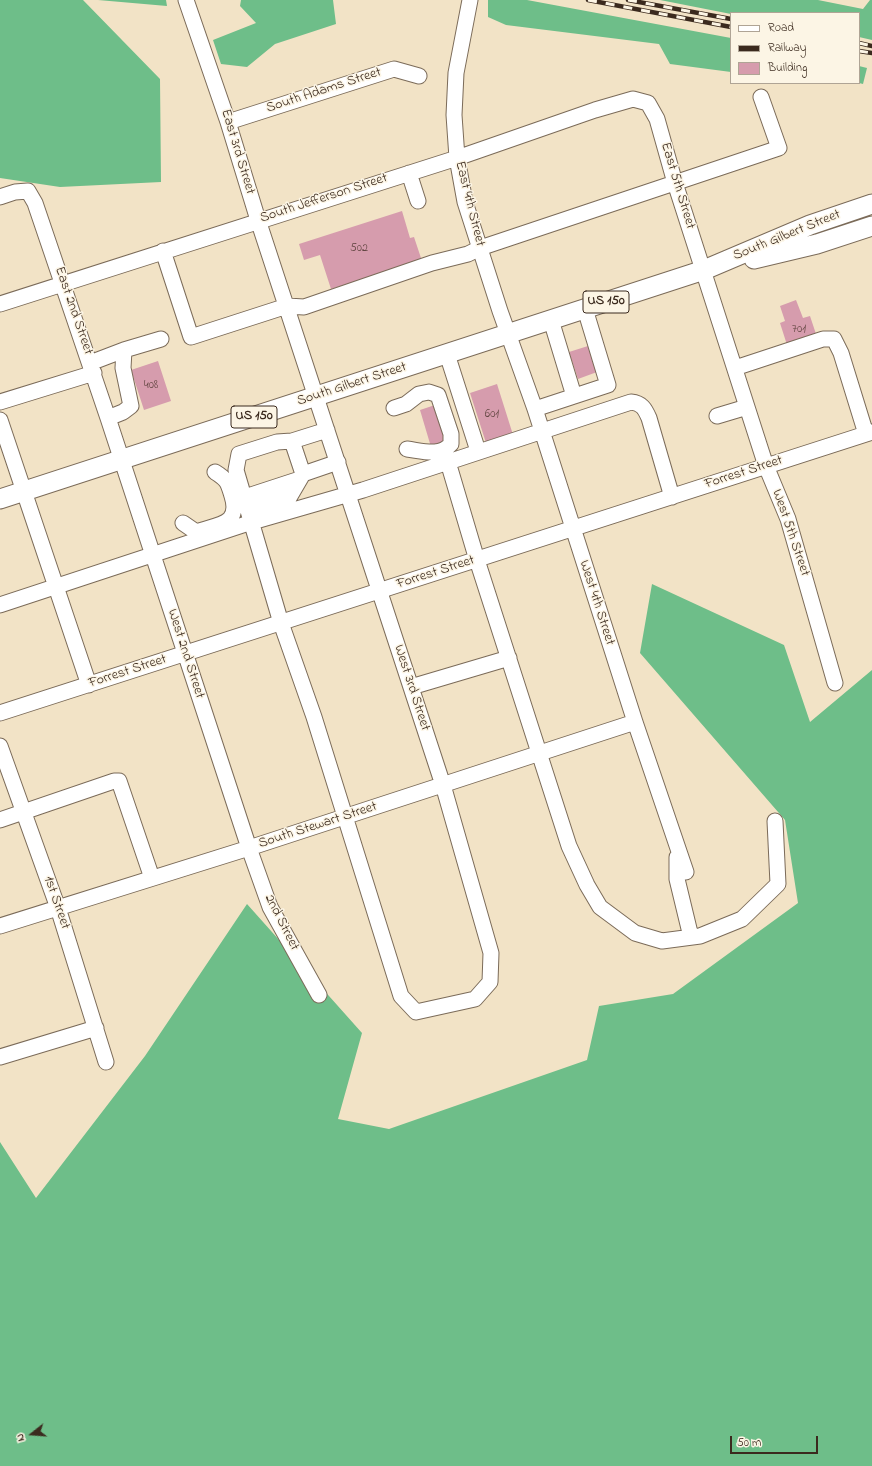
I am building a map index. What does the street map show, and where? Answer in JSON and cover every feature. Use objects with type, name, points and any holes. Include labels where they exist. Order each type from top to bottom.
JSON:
[{"type":"main road","name":"South Gilbert Street","points":[[0,499],[704,270],[810,225],[872,204]]},
{"type":"main road","name":"South Gilbert Street","points":[[704,270],[817,244],[872,226]]},
{"type":"street","name":"East 3rd Street","points":[[186,0],[228,122],[258,220],[316,396]]},
{"type":"street","name":"East 4th Street","points":[[470,0],[456,73],[454,115],[457,158],[465,202],[509,334]]},
{"type":"street","name":"South Adams Street","points":[[228,122],[394,69],[419,76]]},
{"type":"street","points":[[163,252],[191,337],[287,306],[304,307],[432,263],[468,254],[480,248],[779,148],[762,98]]},
{"type":"street","name":"South Jefferson Street","points":[[0,304],[258,220],[457,158],[603,107],[633,99],[648,104]]},
{"type":"street","name":"East 5th Street","points":[[648,104],[657,119],[675,183],[704,270]]},
{"type":"street","points":[[409,172],[418,201]]},
{"type":"street","name":"East 2nd Street","points":[[0,197],[15,192],[28,191],[35,203],[64,284],[122,460]]},
{"type":"street","name":"West 5th Street","points":[[704,270],[766,466],[788,519],[835,683]]},
{"type":"street","points":[[535,409],[608,386],[585,309]]},
{"type":"street","points":[[551,320],[574,396]]},
{"type":"street","name":"West 4th Street","points":[[509,334],[535,409],[572,530],[635,722],[686,872]]},
{"type":"street","points":[[0,402],[92,368],[124,350],[161,339]]},
{"type":"street","points":[[735,368],[823,339],[834,339],[841,353],[869,433]]},
{"type":"street","points":[[108,418],[123,412],[130,406],[123,368],[124,350]]},
{"type":"street","points":[[448,354],[478,451]]},
{"type":"street","points":[[394,408],[406,404],[419,394],[430,392],[438,396],[451,434],[451,444],[446,450],[439,453],[407,449]]},
{"type":"street","name":"West 3rd Street","points":[[316,396],[444,785],[491,953],[490,982],[475,999],[416,1012],[401,996],[346,817]]},
{"type":"street","points":[[249,510],[348,493],[632,402],[638,403],[645,408],[672,497]]},
{"type":"street","points":[[717,416],[747,407]]},
{"type":"street","points":[[0,420],[89,685]]},
{"type":"street","points":[[327,430],[292,441],[277,442],[240,454],[236,470],[281,623],[314,717],[346,817]]},
{"type":"street","name":"Forrest Street","points":[[0,713],[572,530],[869,433]]},
{"type":"street","points":[[292,441],[301,476]]},
{"type":"street","name":"West 2nd Street","points":[[122,460],[248,848]]},
{"type":"street","points":[[0,605],[153,554],[249,510],[289,498],[301,476],[338,462]]},
{"type":"street","points":[[448,462],[477,560],[573,856],[600,907],[635,932],[662,941],[700,936],[742,919],[778,884],[775,821]]},
{"type":"street","points":[[183,523],[196,532],[229,521],[234,514],[235,505],[227,480],[216,472]]},
{"type":"street","points":[[411,687],[509,658]]},
{"type":"street","name":"South Stewart Street","points":[[0,926],[346,817],[635,722]]},
{"type":"street","name":"1st Street","points":[[0,746],[58,908],[106,1062]]},
{"type":"street","points":[[0,820],[114,781],[119,781],[152,878]]},
{"type":"street","points":[[677,846],[677,879],[691,937]]},
{"type":"street","name":"2nd Street","points":[[248,848],[270,907],[319,995]]},
{"type":"street","points":[[0,1057],[96,1028]]},
{"type":"green space","points":[[0,0],[83,0],[160,79],[161,182],[60,187],[0,178]]},
{"type":"green space","points":[[98,0],[166,0],[167,6]]},
{"type":"green space","points":[[241,0],[333,0],[336,24],[275,44],[247,67],[221,64],[213,40],[256,23],[240,6]]},
{"type":"green space","points":[[488,0],[527,0],[730,38],[730,72],[670,64],[659,44],[506,25],[488,17]]},
{"type":"green space","points":[[660,0],[818,0],[863,9],[870,0],[872,0],[872,40],[860,37],[860,12],[730,12],[730,14]]},
{"type":"green space","points":[[860,66],[867,68],[863,84],[860,83]]},
{"type":"green space","points":[[652,584],[784,645],[810,722],[872,670],[872,1466],[0,1466],[0,1142],[36,1198],[145,1056],[247,904],[362,1033],[338,1119],[389,1129],[587,1060],[599,1006],[673,994],[798,903],[785,820],[640,653]]},
{"type":"building","points":[[402,211],[410,238],[414,237],[422,261],[331,289],[320,255],[304,260],[299,244]]},
{"type":"building","points":[[796,300],[803,318],[810,316],[817,337],[788,348],[780,323],[785,321],[780,306]]},
{"type":"building","points":[[588,346],[597,372],[578,379],[569,352]]},
{"type":"building","points":[[158,361],[171,401],[144,410],[131,370]]},
{"type":"building","points":[[497,384],[514,438],[487,446],[470,393]]},
{"type":"building","points":[[438,404],[450,441],[431,447],[420,410]]},
{"type":"railway","points":[[588,0],[730,27]]},
{"type":"railway","points":[[628,0],[730,19]]},
{"type":"railway","points":[[860,43],[872,46]]},
{"type":"railway","points":[[860,51],[872,53]]}]
